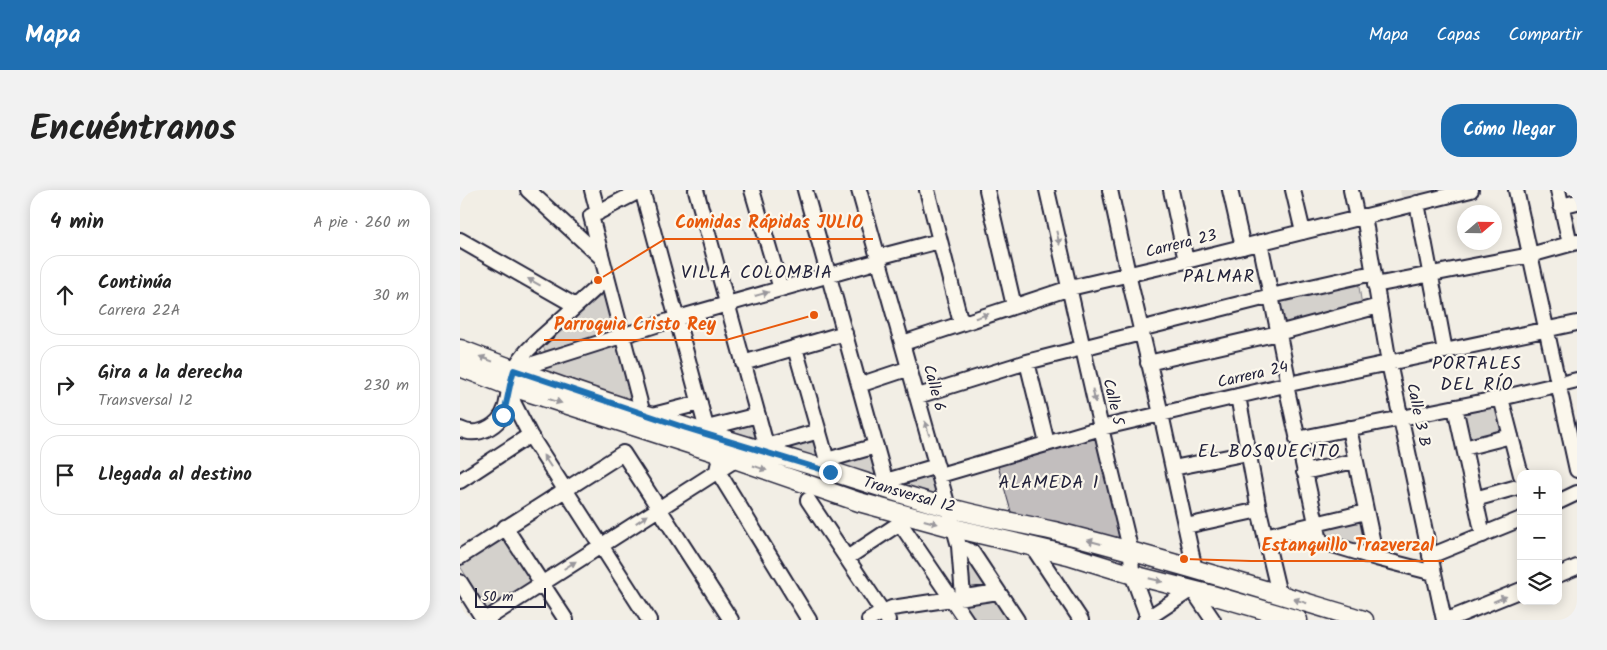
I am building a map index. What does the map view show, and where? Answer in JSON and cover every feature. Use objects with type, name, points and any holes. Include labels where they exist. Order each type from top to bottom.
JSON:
[{"type":"main road","name":"Transversal 12","points":[[460,349],[512,378],[718,447],[767,449],[829,466],[949,508],[1054,531],[1279,594],[1364,620]]},
{"type":"main road","name":"Transversal 12","points":[[460,367],[512,378],[646,415],[718,447],[859,502],[1192,589],[1270,616],[1298,620]]},
{"type":"street","points":[[528,190],[602,258]]},
{"type":"street","points":[[592,190],[594,214],[602,258],[622,335],[646,415],[700,403]]},
{"type":"street","points":[[594,214],[641,190],[700,403],[718,447],[809,620]]},
{"type":"street","points":[[696,190],[767,449],[818,431]]},
{"type":"street","points":[[752,190],[781,289]]},
{"type":"street","points":[[805,190],[887,486]]},
{"type":"street","name":"Calle 6","points":[[859,190],[959,546],[957,598]]},
{"type":"street","points":[[927,190],[961,323]]},
{"type":"street","points":[[987,190],[1014,306]]},
{"type":"street","name":"Calle 5","points":[[1047,190],[1131,552],[1132,574],[1147,619]]},
{"type":"street","points":[[1110,190],[1195,570]]},
{"type":"street","points":[[1171,190],[1186,261]]},
{"type":"street","points":[[1230,190],[1243,247]]},
{"type":"street","points":[[1293,190],[1303,232]]},
{"type":"street","name":"Calle 3 B","points":[[1351,190],[1360,217],[1374,279],[1400,418],[1446,620]]},
{"type":"street","points":[[1516,190],[1577,470]]},
{"type":"street","name":"Carrera 23","points":[[903,343],[1070,288],[1243,247],[1463,191]]},
{"type":"street","points":[[918,396],[1027,362],[1271,296],[1374,279],[1430,275],[1530,255],[1574,243],[1560,200],[1577,202]]},
{"type":"street","points":[[1417,203],[1445,351]]},
{"type":"street","points":[[460,240],[576,306]]},
{"type":"street","points":[[512,378],[622,335],[940,242]]},
{"type":"street","points":[[1260,242],[1297,439],[1320,541]]},
{"type":"street","points":[[464,431],[485,430],[497,422],[503,415],[507,404],[512,378],[528,350],[608,278]]},
{"type":"street","points":[[1148,364],[1278,333],[1379,306]]},
{"type":"street","name":"Carrera 24","points":[[887,486],[939,470],[1101,428],[1238,396],[1577,323]]},
{"type":"street","points":[[743,363],[845,333]]},
{"type":"street","points":[[795,348],[829,466],[876,446]]},
{"type":"street","points":[[1027,362],[1047,443]]},
{"type":"street","points":[[859,384],[910,368]]},
{"type":"street","points":[[512,378],[514,404],[530,435],[649,620]]},
{"type":"street","points":[[1297,439],[1502,398],[1577,380]]},
{"type":"street","points":[[1238,396],[1259,510],[1279,594]]},
{"type":"street","points":[[1502,398],[1520,470]]},
{"type":"street","points":[[1455,407],[1483,535]]},
{"type":"street","points":[[460,582],[484,620],[660,508],[718,447],[758,415]]},
{"type":"street","points":[[1349,428],[1376,558]]},
{"type":"street","points":[[460,481],[530,435]]},
{"type":"street","points":[[1464,448],[1511,436]]},
{"type":"street","points":[[460,557],[623,453],[731,620]]},
{"type":"street","points":[[1173,468],[1248,453]]},
{"type":"street","points":[[1304,472],[1355,461]]},
{"type":"street","points":[[1475,499],[1517,487]]},
{"type":"street","points":[[1562,500],[1577,493]]},
{"type":"street","points":[[808,500],[885,616]]},
{"type":"street","points":[[1186,526],[1259,510]]},
{"type":"street","points":[[1265,536],[1366,512]]},
{"type":"street","points":[[1430,556],[1517,521]]},
{"type":"street","points":[[847,558],[900,523],[957,598],[966,620]]},
{"type":"street","points":[[506,527],[566,620]]},
{"type":"street","points":[[1286,531],[1434,573]]},
{"type":"street","points":[[959,546],[972,552],[1017,620]]},
{"type":"street","points":[[1032,546],[1081,620]]},
{"type":"street","points":[[1562,574],[1577,568]]},
{"type":"street","points":[[1147,619],[1192,589],[1213,620]]},
{"type":"street","points":[[869,620],[885,616],[892,608],[998,592]]},
{"type":"street","points":[[1446,620],[1517,592]]},
{"type":"shaded area","points":[[1400,190],[1442,190],[1442,193],[1402,202]]},
{"type":"shaded area","points":[[1358,281],[1362,305],[1282,325],[1276,301]]},
{"type":"shaded area","points":[[603,294],[614,331],[545,351],[543,346]]},
{"type":"shaded area","points":[[618,342],[636,405],[535,370]]},
{"type":"shaded area","points":[[1496,403],[1503,432],[1467,441],[1462,410]]},
{"type":"shaded area","points":[[754,421],[760,444],[714,431]]},
{"type":"shaded area","points":[[816,436],[824,465],[771,447]]},
{"type":"shaded area","points":[[872,451],[881,480],[832,462]]},
{"type":"shaded area","points":[[934,470],[943,500],[890,484]]},
{"type":"shaded area","points":[[1362,517],[1367,549],[1324,538],[1321,526]]},
{"type":"shaded area","points":[[504,538],[531,582],[487,610],[460,564]]},
{"type":"shaded area","points":[[969,558],[989,587],[970,590]]},
{"type":"shaded area","points":[[997,598],[1010,620],[974,620],[963,602]]},
{"type":"building","points":[[1099,436],[1125,543],[1012,515],[998,466]]},
{"type":"place","name":"Comidas Rápidas JULIO","points":[[598,280]]},
{"type":"place","name":"Parroquia Cristo Rey","points":[[814,315]]},
{"type":"place","name":"Estanquillo Trazverzal","points":[[1184,559]]},
{"type":"district","name":"VILLA COLOMBIA","points":[[757,273]]},
{"type":"district","name":"PALMAR","points":[[1219,277]]},
{"type":"district","name":"PORTALES DEL RÍO","points":[[1477,374]]},
{"type":"district","name":"EL BOSQUECITO","points":[[1269,452]]},
{"type":"district","name":"ALAMEDA 1","points":[[1049,483]]},
{"type":"route","points":[[503,415],[514,370],[686,428],[816,466],[830,472]]}]
